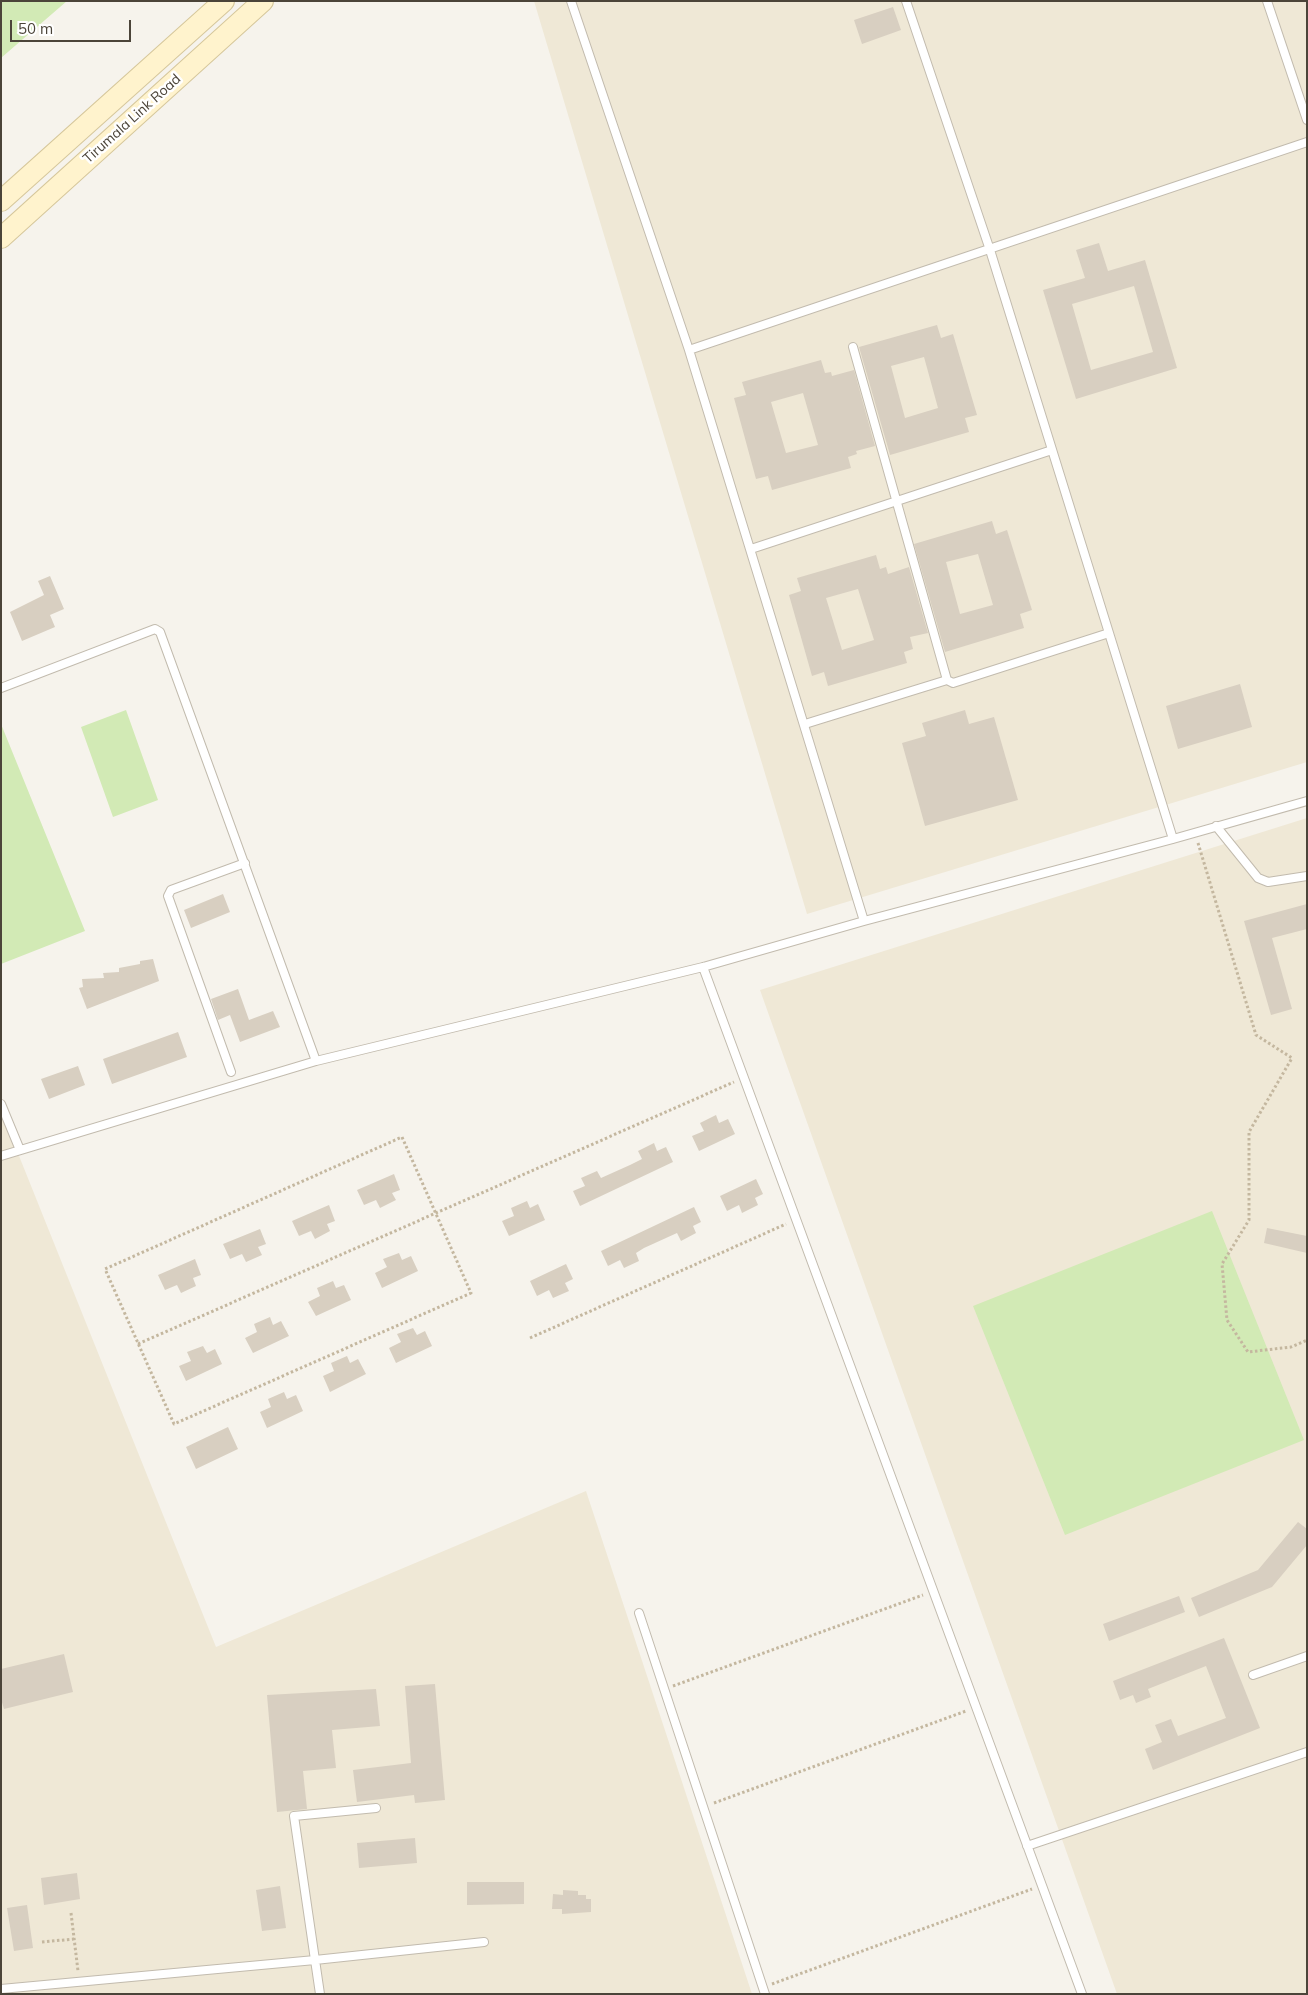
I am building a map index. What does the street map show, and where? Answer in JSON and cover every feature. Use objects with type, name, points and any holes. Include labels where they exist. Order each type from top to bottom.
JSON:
[{"type":"street","name":"Tirumala Link Road","points":[[1,201],[224,1]]},
{"type":"street","name":"Tirumala Link Road","points":[[1,238],[263,1]]},
{"type":"lane","points":[[572,1],[689,350],[864,921]]},
{"type":"lane","points":[[906,1],[990,250],[1173,839]]},
{"type":"lane","points":[[1267,1],[1307,120]]},
{"type":"lane","points":[[689,350],[1307,142]]},
{"type":"lane","points":[[853,347],[947,680]]},
{"type":"lane","points":[[751,548],[1052,450]]},
{"type":"lane","points":[[1,688],[158,630],[160,632],[316,1061]]},
{"type":"lane","points":[[805,724],[947,680],[953,683],[1109,632]]},
{"type":"lane","points":[[1,1156],[316,1061],[703,967],[864,921],[1195,833],[1307,800]]},
{"type":"lane","points":[[1216,826],[1258,878],[1268,882],[1307,876]]},
{"type":"lane","points":[[232,1072],[168,896],[171,890],[245,863]]},
{"type":"lane","points":[[703,967],[1082,1994]]},
{"type":"lane","points":[[1,1104],[20,1150]]},
{"type":"lane","points":[[639,1613],[764,1990]]},
{"type":"lane","points":[[1253,1675],[1307,1656]]},
{"type":"lane","points":[[1027,1846],[1307,1752]]},
{"type":"lane","points":[[320,1994],[294,1816],[376,1808]]},
{"type":"lane","points":[[1,1989],[315,1960],[484,1942]]},
{"type":"path","points":[[1195,833],[1256,1035],[1292,1058],[1248,1132],[1249,1220],[1222,1264],[1227,1320],[1248,1352],[1291,1347],[1307,1340]]},
{"type":"path","points":[[138,1344],[744,1077]]},
{"type":"path","points":[[402,1138],[472,1293],[174,1424],[138,1344],[105,1269],[402,1138]]},
{"type":"path","points":[[530,1338],[796,1220]]},
{"type":"path","points":[[664,1689],[933,1591]]},
{"type":"path","points":[[703,1807],[976,1708]]},
{"type":"path","points":[[764,1990],[1042,1886]]},
{"type":"path","points":[[71,1913],[80,1982]]},
{"type":"path","points":[[42,1942],[74,1939]]},
{"type":"shaded area","points":[[534,1],[1307,1],[1307,762],[807,914]]},
{"type":"shaded area","points":[[1307,818],[1307,1994],[1117,1994],[760,990]]},
{"type":"shaded area","points":[[1,1111],[216,1647],[586,1491],[752,1994],[1,1994]]},
{"type":"green space","points":[[1,1],[67,1],[1,58]]},
{"type":"green space","points":[[126,710],[158,800],[113,817],[81,727]]},
{"type":"green space","points":[[1,724],[85,931],[1,964]]},
{"type":"green space","points":[[1212,1211],[1304,1440],[1065,1535],[973,1306]]},
{"type":"building","points":[[893,7],[901,30],[862,44],[854,20]]},
{"type":"building","points":[[1099,243],[1108,271],[1145,260],[1177,368],[1076,399],[1043,290],[1085,278],[1076,250]],"holes":[[[1134,286],[1153,352],[1091,370],[1072,304]]]},
{"type":"building","points":[[937,325],[941,338],[953,334],[977,415],[965,418],[969,432],[890,455],[859,347]],"holes":[[[924,357],[938,408],[905,418],[891,366]]]},
{"type":"building","points":[[821,360],[825,373],[831,372],[832,376],[854,370],[875,446],[856,451],[857,454],[848,457],[851,468],[772,490],[768,476],[756,479],[734,398],[746,395],[742,382]],"holes":[[[803,393],[818,445],[786,453],[771,402]]]},
{"type":"building","points":[[992,521],[996,534],[1007,530],[1032,610],[1020,614],[1024,628],[945,652],[914,544]],"holes":[[[978,554],[993,605],[960,614],[946,562]]]},
{"type":"building","points":[[876,555],[880,569],[886,567],[888,574],[909,567],[928,633],[910,637],[913,649],[904,652],[907,663],[828,686],[824,672],[812,676],[789,595],[801,591],[797,578]],"holes":[[[858,589],[874,640],[842,650],[826,598]]]},
{"type":"building","points":[[50,576],[64,609],[50,615],[55,627],[22,641],[10,612],[44,595],[38,581]]},
{"type":"building","points":[[1240,684],[1252,727],[1178,749],[1166,706]]},
{"type":"building","points":[[965,710],[969,724],[994,717],[1018,800],[925,826],[902,743],[926,736],[922,723]]},
{"type":"building","points":[[223,894],[230,912],[191,928],[184,910]]},
{"type":"building","points":[[1307,904],[1307,929],[1272,938],[1292,1009],[1271,1015],[1244,921]]},
{"type":"building","points":[[153,959],[159,981],[87,1009],[79,988],[83,987],[82,979],[104,978],[103,973],[119,972],[119,968],[140,964],[140,961]]},
{"type":"building","points":[[238,989],[249,1020],[273,1011],[280,1027],[240,1042],[230,1015],[218,1020],[211,999]]},
{"type":"building","points":[[178,1032],[187,1057],[112,1084],[103,1059]]},
{"type":"building","points":[[78,1066],[85,1085],[49,1099],[41,1079]]},
{"type":"building","points":[[716,1115],[719,1123],[728,1119],[735,1134],[699,1151],[692,1136],[704,1131],[700,1123]]},
{"type":"building","points":[[654,1143],[657,1151],[666,1147],[673,1162],[580,1206],[573,1191],[585,1186],[581,1178],[597,1171],[601,1178],[630,1165],[642,1159],[638,1151]]},
{"type":"building","points":[[394,1174],[400,1190],[392,1193],[396,1200],[380,1208],[376,1200],[364,1205],[357,1190]]},
{"type":"building","points":[[756,1179],[763,1194],[755,1198],[758,1205],[742,1213],[739,1205],[727,1211],[720,1196]]},
{"type":"building","points":[[527,1201],[530,1208],[538,1204],[545,1220],[509,1236],[502,1221],[514,1216],[511,1208]]},
{"type":"building","points":[[329,1205],[335,1221],[327,1224],[330,1231],[315,1239],[311,1231],[299,1236],[292,1221]]},
{"type":"building","points":[[694,1207],[701,1222],[693,1226],[696,1233],[681,1241],[677,1233],[644,1248],[636,1253],[639,1261],[624,1268],[620,1260],[608,1266],[601,1251]]},
{"type":"building","points":[[1267,1228],[1307,1236],[1307,1253],[1264,1243]]},
{"type":"building","points":[[260,1229],[266,1244],[258,1247],[262,1255],[246,1262],[242,1254],[230,1259],[223,1244]]},
{"type":"building","points":[[399,1253],[402,1260],[411,1256],[418,1271],[382,1288],[375,1273],[387,1267],[383,1259]]},
{"type":"building","points":[[195,1259],[201,1275],[193,1278],[196,1286],[181,1293],[177,1285],[165,1290],[158,1275]]},
{"type":"building","points":[[566,1264],[573,1279],[565,1283],[569,1291],[553,1298],[549,1290],[537,1296],[530,1281]]},
{"type":"building","points":[[333,1281],[336,1288],[344,1285],[351,1300],[316,1316],[308,1302],[320,1296],[317,1288]]},
{"type":"building","points":[[270,1317],[273,1325],[281,1321],[289,1336],[253,1353],[245,1338],[257,1332],[254,1324]]},
{"type":"building","points":[[413,1328],[417,1335],[425,1331],[432,1346],[396,1363],[389,1348],[401,1342],[397,1334]]},
{"type":"building","points":[[203,1346],[207,1353],[215,1349],[222,1364],[186,1381],[179,1366],[191,1361],[187,1352]]},
{"type":"building","points":[[347,1356],[350,1363],[358,1359],[366,1374],[330,1392],[323,1376],[334,1371],[331,1363]]},
{"type":"building","points":[[284,1392],[287,1399],[296,1395],[303,1411],[267,1428],[260,1412],[271,1407],[268,1399]]},
{"type":"building","points":[[228,1427],[238,1449],[196,1469],[186,1447]]},
{"type":"building","points":[[1298,1522],[1307,1529],[1307,1545],[1272,1587],[1199,1617],[1191,1598],[1258,1570]]},
{"type":"building","points":[[1179,1596],[1185,1612],[1109,1641],[1103,1624]]},
{"type":"building","points":[[1224,1638],[1260,1728],[1153,1770],[1145,1749],[1162,1742],[1155,1725],[1171,1719],[1178,1736],[1226,1718],[1206,1666],[1148,1689],[1151,1697],[1136,1703],[1133,1695],[1120,1700],[1113,1681]]},
{"type":"building","points":[[64,1654],[73,1692],[4,1709],[1,1699],[1,1669]]},
{"type":"building","points":[[435,1684],[445,1800],[415,1803],[414,1795],[357,1802],[353,1770],[411,1763],[405,1686]]},
{"type":"building","points":[[376,1689],[380,1726],[332,1730],[336,1768],[303,1771],[307,1809],[277,1812],[267,1695]]},
{"type":"building","points":[[415,1838],[417,1863],[359,1868],[357,1843]]},
{"type":"building","points":[[77,1873],[80,1899],[44,1905],[41,1878]]},
{"type":"building","points":[[467,1882],[524,1882],[524,1904],[467,1905]]},
{"type":"building","points":[[280,1886],[286,1928],[262,1931],[256,1890]]},
{"type":"building","points":[[563,1890],[578,1891],[578,1895],[586,1895],[586,1899],[591,1899],[591,1912],[562,1914],[562,1909],[552,1909],[553,1894],[563,1895]]},
{"type":"building","points":[[27,1905],[33,1948],[14,1951],[7,1908]]}]
